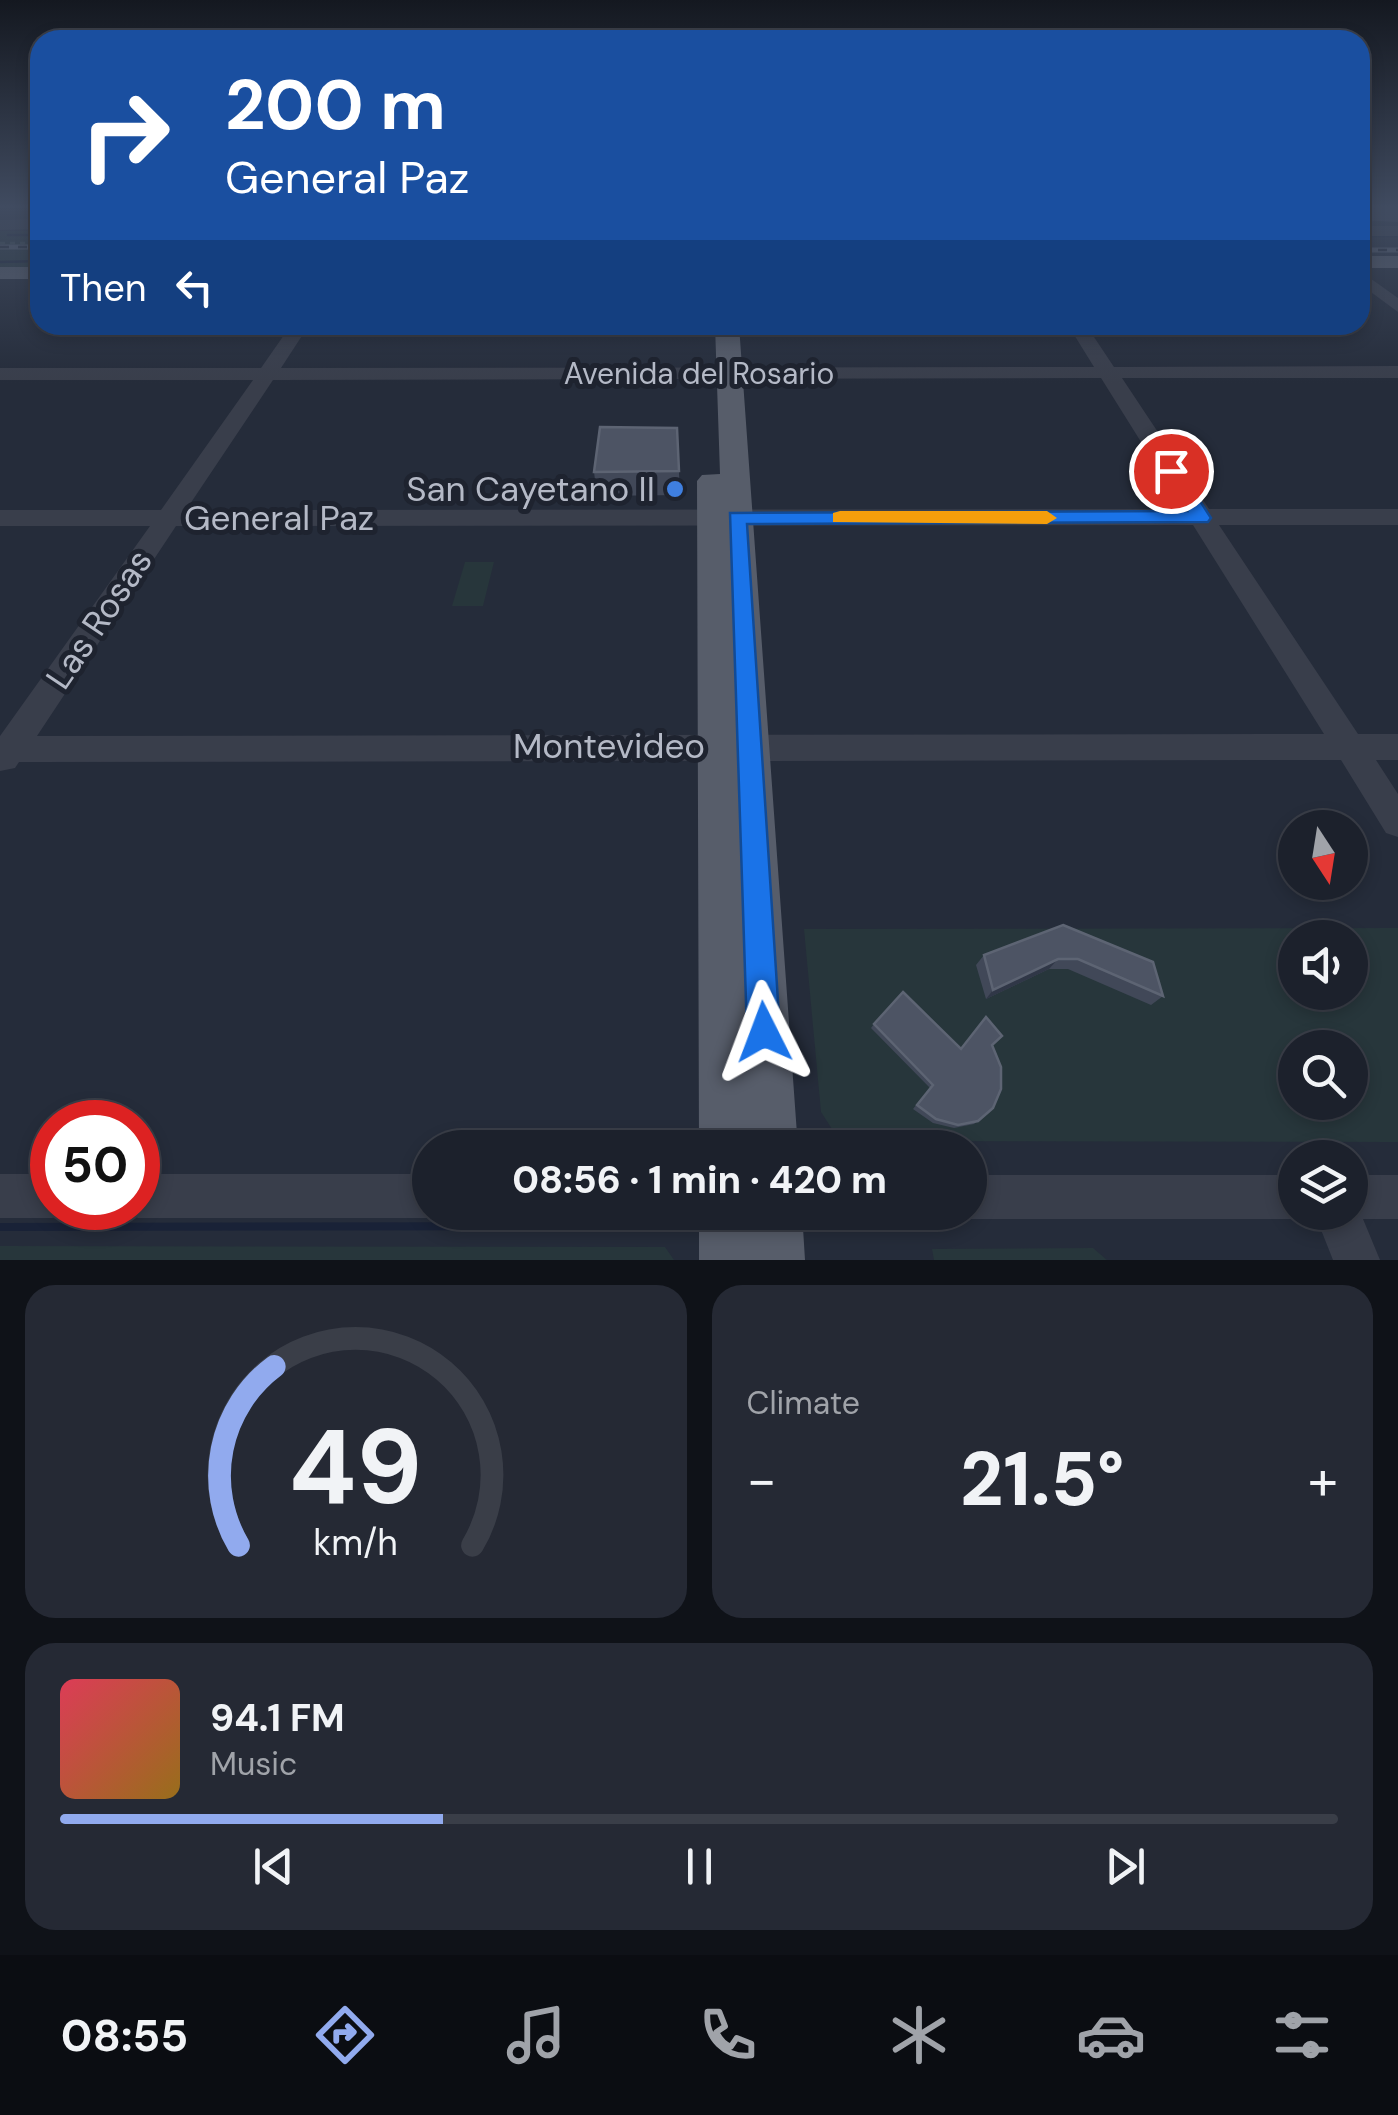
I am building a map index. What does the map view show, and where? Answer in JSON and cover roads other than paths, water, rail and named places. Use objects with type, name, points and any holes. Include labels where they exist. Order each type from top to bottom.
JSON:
[{"type":"main road","points":[[0,269],[30,269]]},
{"type":"main road","points":[[710,335],[719,373],[733,745],[726,1130]]},
{"type":"main road","points":[[719,373],[725,335]]},
{"type":"main road","points":[[733,745],[768,1130]]},
{"type":"main road","points":[[728,1230],[729,1260]]},
{"type":"main road","points":[[774,1230],[775,1260]]},
{"type":"street","points":[[1370,284],[1398,307]]},
{"type":"street","name":"Las Rosas","points":[[4,754],[293,335]]},
{"type":"street","points":[[1084,335],[1398,822]]},
{"type":"street","name":"Avenida del Rosario","points":[[0,374],[1398,372]]},
{"type":"street","name":"General Paz","points":[[0,518],[1398,518]]},
{"type":"street","name":"Montevideo","points":[[4,754],[733,745],[1398,747]]},
{"type":"street","points":[[0,1196],[30,1196]]},
{"type":"street","points":[[160,1196],[412,1196]]},
{"type":"street","points":[[987,1197],[1278,1197]]},
{"type":"street","points":[[1368,1197],[1398,1197]]},
{"type":"street","points":[[1344,1230],[1357,1260]]},
{"type":"waterway","points":[[0,1227],[412,1226]]},
{"type":"place","name":"San Cayetano II","points":[[675,489]]}]
